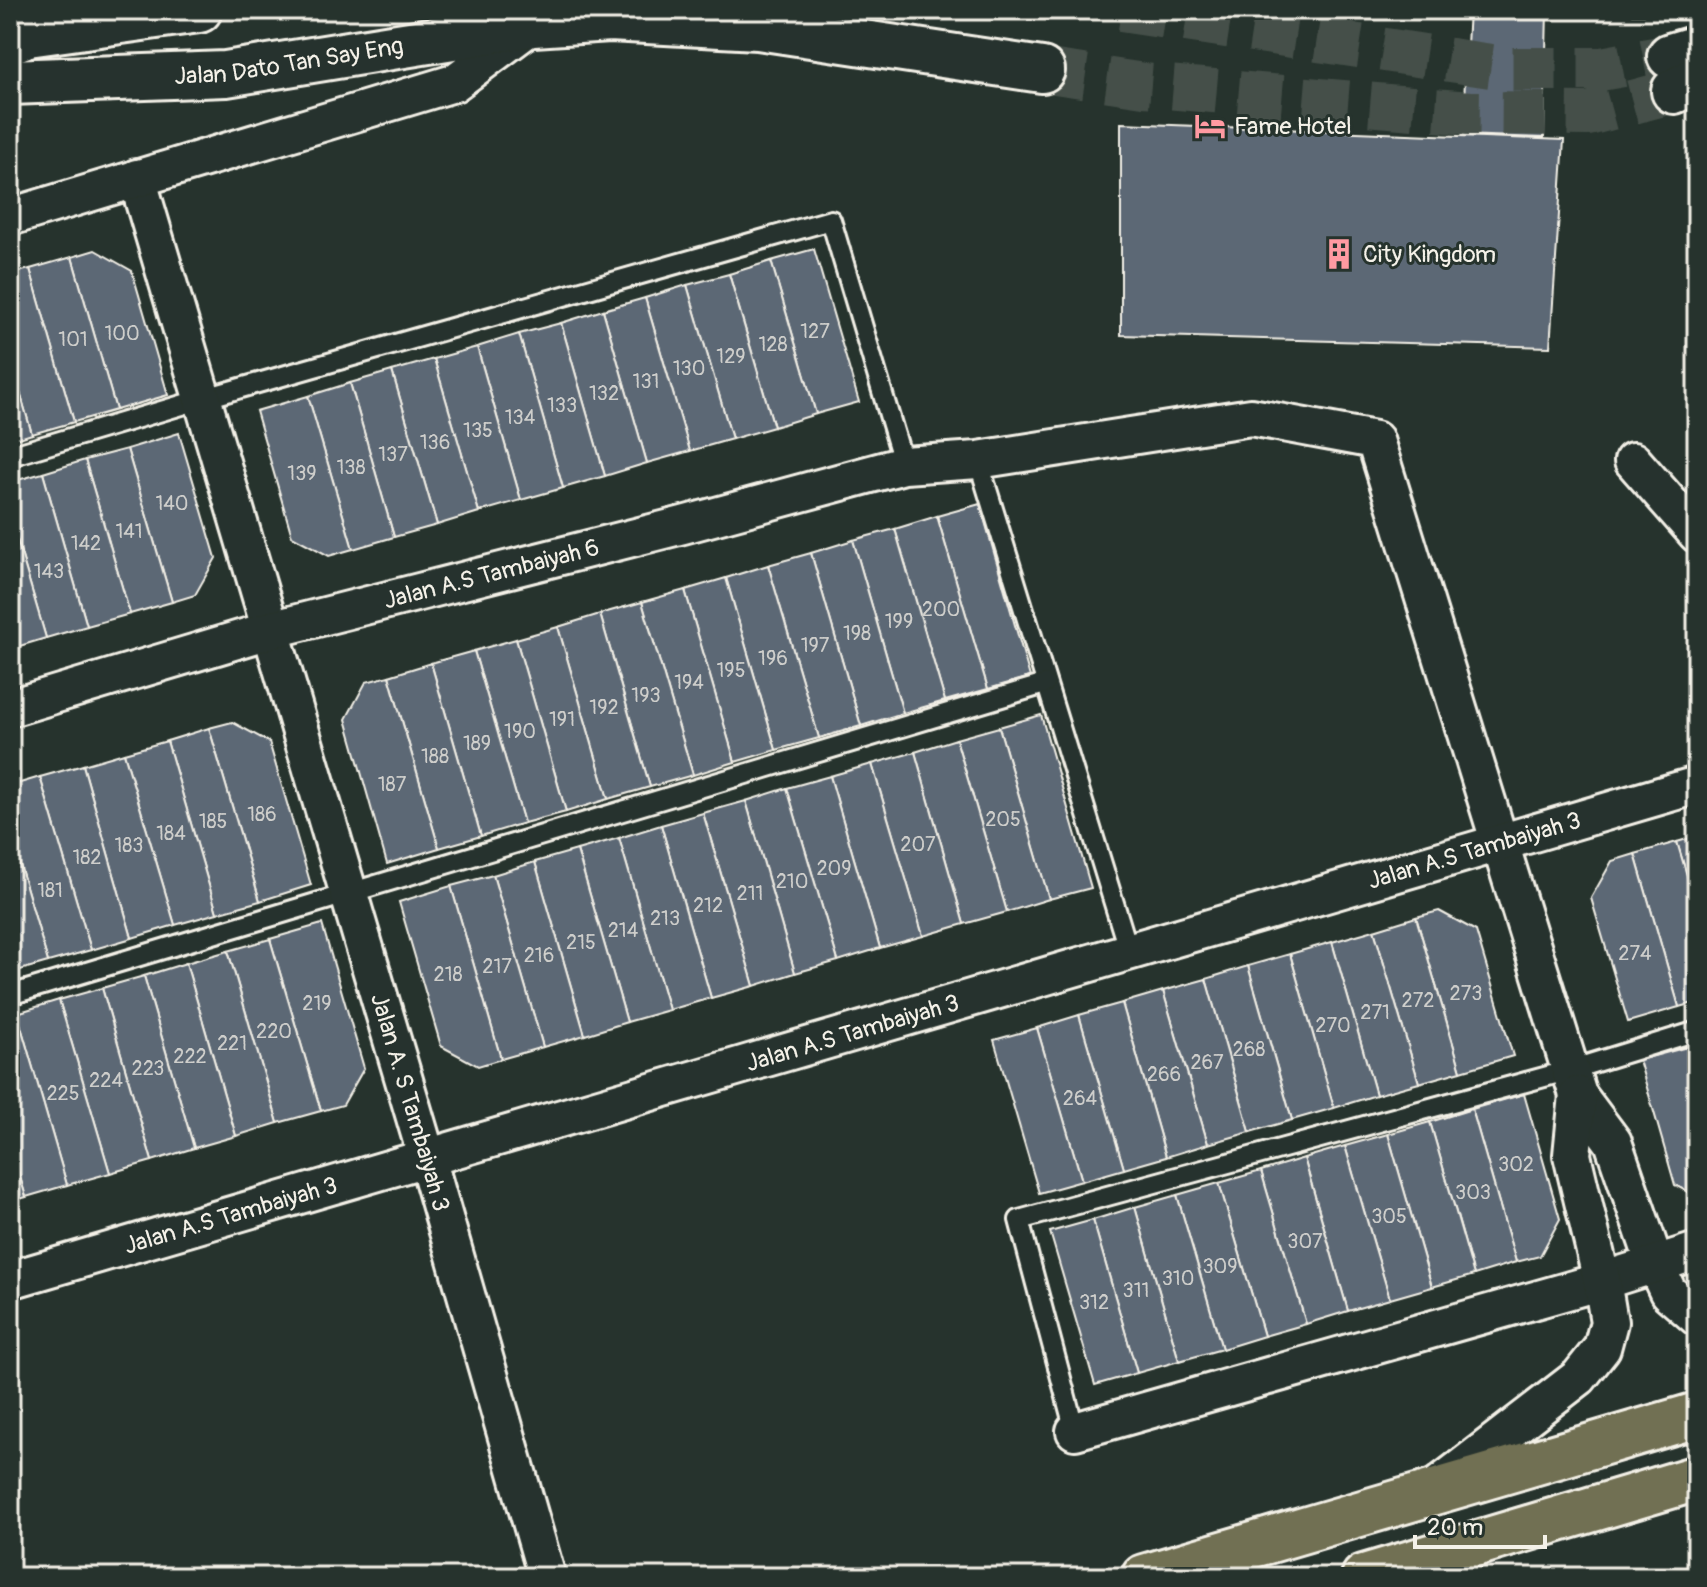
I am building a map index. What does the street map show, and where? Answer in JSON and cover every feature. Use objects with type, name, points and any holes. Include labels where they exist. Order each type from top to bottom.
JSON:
[{"type":"highway","points":[[1144,1577],[1697,1415]]},
{"type":"highway","points":[[1364,1577],[1697,1478]]},
{"type":"street","points":[[10,41],[28,34],[199,10]]},
{"type":"street","name":"Jalan Dato Tan Say Eng","points":[[10,82],[226,74],[533,24],[610,19],[758,27],[1042,70]]},
{"type":"street","points":[[10,217],[454,83],[533,24]]},
{"type":"street","name":"Jalan A. S Tambaiyah 3","points":[[137,178],[427,1158],[547,1577]]},
{"type":"street","name":"Jalan A.S Tambaiyah 6","points":[[10,708],[270,630],[668,529],[904,465],[978,460],[1251,417],[1375,440],[1501,843]]},
{"type":"street","points":[[1633,461],[1697,534]]},
{"type":"street","name":"Jalan A.S Tambaiyah 3","points":[[10,1280],[1697,785]]},
{"type":"street","points":[[1501,843],[1574,1082],[1613,1142],[1655,1264],[1668,1292],[1697,1317]]},
{"type":"street","points":[[1429,1494],[1579,1377],[1602,1348],[1609,1322],[1572,1155],[1574,1082]]},
{"type":"street","points":[[1075,1431],[1602,1281],[1697,1251]]},
{"type":"lane","points":[[10,456],[831,220],[904,465]]},
{"type":"lane","points":[[978,460],[1129,952]]},
{"type":"lane","points":[[10,995],[1045,684]]},
{"type":"lane","points":[[1075,1431],[1019,1220],[1574,1082],[1697,1031]]},
{"type":"green space","points":[[1604,10],[1679,10],[1666,14],[1607,14]]},
{"type":"building","points":[[1469,10],[1547,10],[1544,138],[1462,135]]},
{"type":"building","name":"City Kingdom","points":[[1121,123],[1564,140],[1550,347],[1121,335]]},
{"type":"building","points":[[814,249],[859,402],[816,414],[771,261]]},
{"type":"building","points":[[95,250],[132,271],[168,395],[116,410],[72,257]]},
{"type":"building","points":[[72,257],[116,410],[74,422],[30,269]]},
{"type":"building","points":[[771,261],[816,414],[774,427],[729,274]]},
{"type":"building","points":[[30,269],[74,422],[32,434],[10,358],[10,274]]},
{"type":"building","points":[[729,274],[774,427],[732,439],[687,285]]},
{"type":"building","points":[[687,285],[732,439],[690,451],[645,298]]},
{"type":"building","points":[[645,298],[690,451],[647,463],[603,310]]},
{"type":"building","points":[[603,310],[647,463],[605,476],[561,323]]},
{"type":"building","points":[[561,323],[605,476],[563,488],[519,334]]},
{"type":"building","points":[[519,334],[563,488],[521,500],[477,347]]},
{"type":"building","points":[[477,347],[521,500],[479,512],[434,359]]},
{"type":"building","points":[[10,358],[32,434],[10,441]]},
{"type":"building","points":[[434,359],[479,512],[437,525],[392,371]]},
{"type":"building","points":[[392,371],[437,525],[394,537],[350,383]]},
{"type":"building","points":[[350,383],[394,537],[353,549],[308,396]]},
{"type":"building","points":[[308,396],[353,549],[329,556],[292,536],[256,411]]},
{"type":"building","points":[[179,433],[216,558],[195,595],[172,602],[127,449]]},
{"type":"building","points":[[127,449],[172,602],[130,614],[85,460]]},
{"type":"building","points":[[85,460],[130,614],[87,626],[43,473]]},
{"type":"building","points":[[43,473],[87,626],[46,638],[10,516],[10,482]]},
{"type":"building","points":[[980,504],[1030,677],[988,689],[937,516]]},
{"type":"building","points":[[10,516],[46,638],[10,649]]},
{"type":"building","points":[[937,516],[988,689],[945,701],[895,529]]},
{"type":"building","points":[[895,529],[945,701],[903,713],[853,540]]},
{"type":"building","points":[[853,540],[903,713],[861,726],[811,553]]},
{"type":"building","points":[[811,553],[861,726],[819,738],[768,565]]},
{"type":"building","points":[[768,565],[819,738],[776,750],[726,578]]},
{"type":"building","points":[[726,578],[776,750],[735,762],[685,590]]},
{"type":"building","points":[[685,590],[735,762],[693,775],[642,602]]},
{"type":"building","points":[[642,602],[693,775],[650,787],[600,614]]},
{"type":"building","points":[[600,614],[650,787],[608,799],[558,627]]},
{"type":"building","points":[[558,627],[608,799],[566,812],[516,639]]},
{"type":"building","points":[[516,639],[566,812],[524,823],[474,651]]},
{"type":"building","points":[[474,651],[524,823],[481,836],[431,663]]},
{"type":"building","points":[[431,663],[481,836],[439,848],[389,676]]},
{"type":"building","points":[[389,676],[439,848],[387,864],[346,719],[366,682]]},
{"type":"building","points":[[1041,715],[1091,888],[1049,899],[999,727]]},
{"type":"building","points":[[232,722],[269,742],[311,885],[260,901],[209,728]]},
{"type":"building","points":[[999,727],[1049,899],[1007,912],[956,739]]},
{"type":"building","points":[[209,728],[260,901],[217,913],[167,741]]},
{"type":"building","points":[[956,739],[1007,912],[964,924],[915,752]]},
{"type":"building","points":[[167,741],[217,913],[175,925],[124,753]]},
{"type":"building","points":[[915,752],[964,924],[923,936],[872,764]]},
{"type":"building","points":[[124,753],[175,925],[132,938],[83,765]]},
{"type":"building","points":[[872,764],[923,936],[880,948],[830,776]]},
{"type":"building","points":[[83,765],[132,938],[91,950],[40,777]]},
{"type":"building","points":[[830,776],[880,948],[838,961],[787,788]]},
{"type":"building","points":[[40,777],[91,950],[48,962],[10,831],[10,786]]},
{"type":"building","points":[[787,788],[838,961],[795,973],[746,801]]},
{"type":"building","points":[[746,801],[795,973],[754,986],[703,813]]},
{"type":"building","points":[[703,813],[754,986],[711,998],[661,825]]},
{"type":"building","points":[[661,825],[711,998],[669,1010],[619,838]]},
{"type":"building","points":[[10,831],[48,962],[10,973]]},
{"type":"building","points":[[1697,836],[1697,909],[1677,842]]},
{"type":"building","points":[[619,838],[669,1010],[627,1022],[577,850]]},
{"type":"building","points":[[1677,842],[1697,909],[1697,1002],[1679,1007],[1635,854]]},
{"type":"building","points":[[577,850],[627,1022],[585,1035],[535,862]]},
{"type":"building","points":[[1635,854],[1679,1007],[1628,1022],[1591,898],[1612,861]]},
{"type":"building","points":[[535,862],[585,1035],[543,1047],[493,875]]},
{"type":"building","points":[[493,875],[543,1047],[501,1059],[451,886]]},
{"type":"building","points":[[451,886],[501,1059],[478,1066],[441,1046],[399,902]]},
{"type":"building","points":[[1439,911],[1476,931],[1513,1056],[1461,1071],[1416,917]]},
{"type":"building","points":[[1416,917],[1461,1071],[1419,1083],[1374,930]]},
{"type":"building","points":[[322,924],[364,1068],[343,1105],[321,1111],[270,939]]},
{"type":"building","points":[[1374,930],[1419,1083],[1376,1095],[1332,942]]},
{"type":"building","points":[[270,939],[321,1111],[278,1123],[228,951]]},
{"type":"building","points":[[1332,942],[1376,1095],[1334,1108],[1290,954]]},
{"type":"building","points":[[228,951],[278,1123],[236,1136],[186,963]]},
{"type":"building","points":[[1290,954],[1334,1108],[1292,1120],[1248,966]]},
{"type":"building","points":[[186,963],[236,1136],[194,1148],[144,976]]},
{"type":"building","points":[[1248,966],[1292,1120],[1250,1132],[1206,979]]},
{"type":"building","points":[[144,976],[194,1148],[152,1161],[102,988]]},
{"type":"building","points":[[1206,979],[1250,1132],[1208,1144],[1163,991]]},
{"type":"building","points":[[102,988],[152,1161],[110,1173],[59,1000]]},
{"type":"building","points":[[1163,991],[1208,1144],[1166,1157],[1122,1003]]},
{"type":"building","points":[[59,1000],[110,1173],[67,1185],[17,1013]]},
{"type":"building","points":[[1122,1003],[1166,1157],[1124,1169],[1079,1015]]},
{"type":"building","points":[[17,1013],[67,1185],[26,1197],[10,1144],[10,1015]]},
{"type":"building","points":[[1079,1015],[1124,1169],[1082,1181],[1037,1028]]},
{"type":"building","points":[[1037,1028],[1082,1181],[1039,1193],[994,1040]]},
{"type":"building","points":[[1697,1044],[1697,1067],[1691,1046]]},
{"type":"building","points":[[1691,1046],[1697,1067],[1697,1197],[1675,1185],[1639,1060]]},
{"type":"building","points":[[1524,1094],[1560,1219],[1540,1256],[1516,1262],[1472,1109]]},
{"type":"building","points":[[1472,1109],[1516,1262],[1474,1275],[1430,1122]]},
{"type":"building","points":[[1430,1122],[1474,1275],[1432,1287],[1388,1134]]},
{"type":"building","points":[[1388,1134],[1432,1287],[1390,1299],[1345,1146]]},
{"type":"building","points":[[10,1144],[26,1197],[10,1202]]},
{"type":"building","points":[[1345,1146],[1390,1299],[1348,1311],[1304,1158]]},
{"type":"building","points":[[1304,1158],[1348,1311],[1306,1324],[1261,1171]]},
{"type":"building","points":[[1261,1171],[1306,1324],[1264,1336],[1219,1183]]},
{"type":"building","points":[[1219,1183],[1264,1336],[1222,1349],[1177,1195]]},
{"type":"building","points":[[1177,1195],[1222,1349],[1179,1361],[1135,1207]]},
{"type":"building","points":[[1135,1207],[1179,1361],[1137,1373],[1093,1220]]},
{"type":"building","points":[[1093,1220],[1137,1373],[1095,1385],[1050,1232]]},
{"type":"tunnel","points":[[1121,10],[1510,69],[1601,69],[1670,56]]},
{"type":"tunnel","points":[[1042,70],[1144,85],[1470,113],[1588,114],[1674,91]]},
{"type":"place","name":"Fame Hotel","points":[[1210,126]]},
{"type":"place","name":"City Kingdom","points":[[1339,254]]}]
